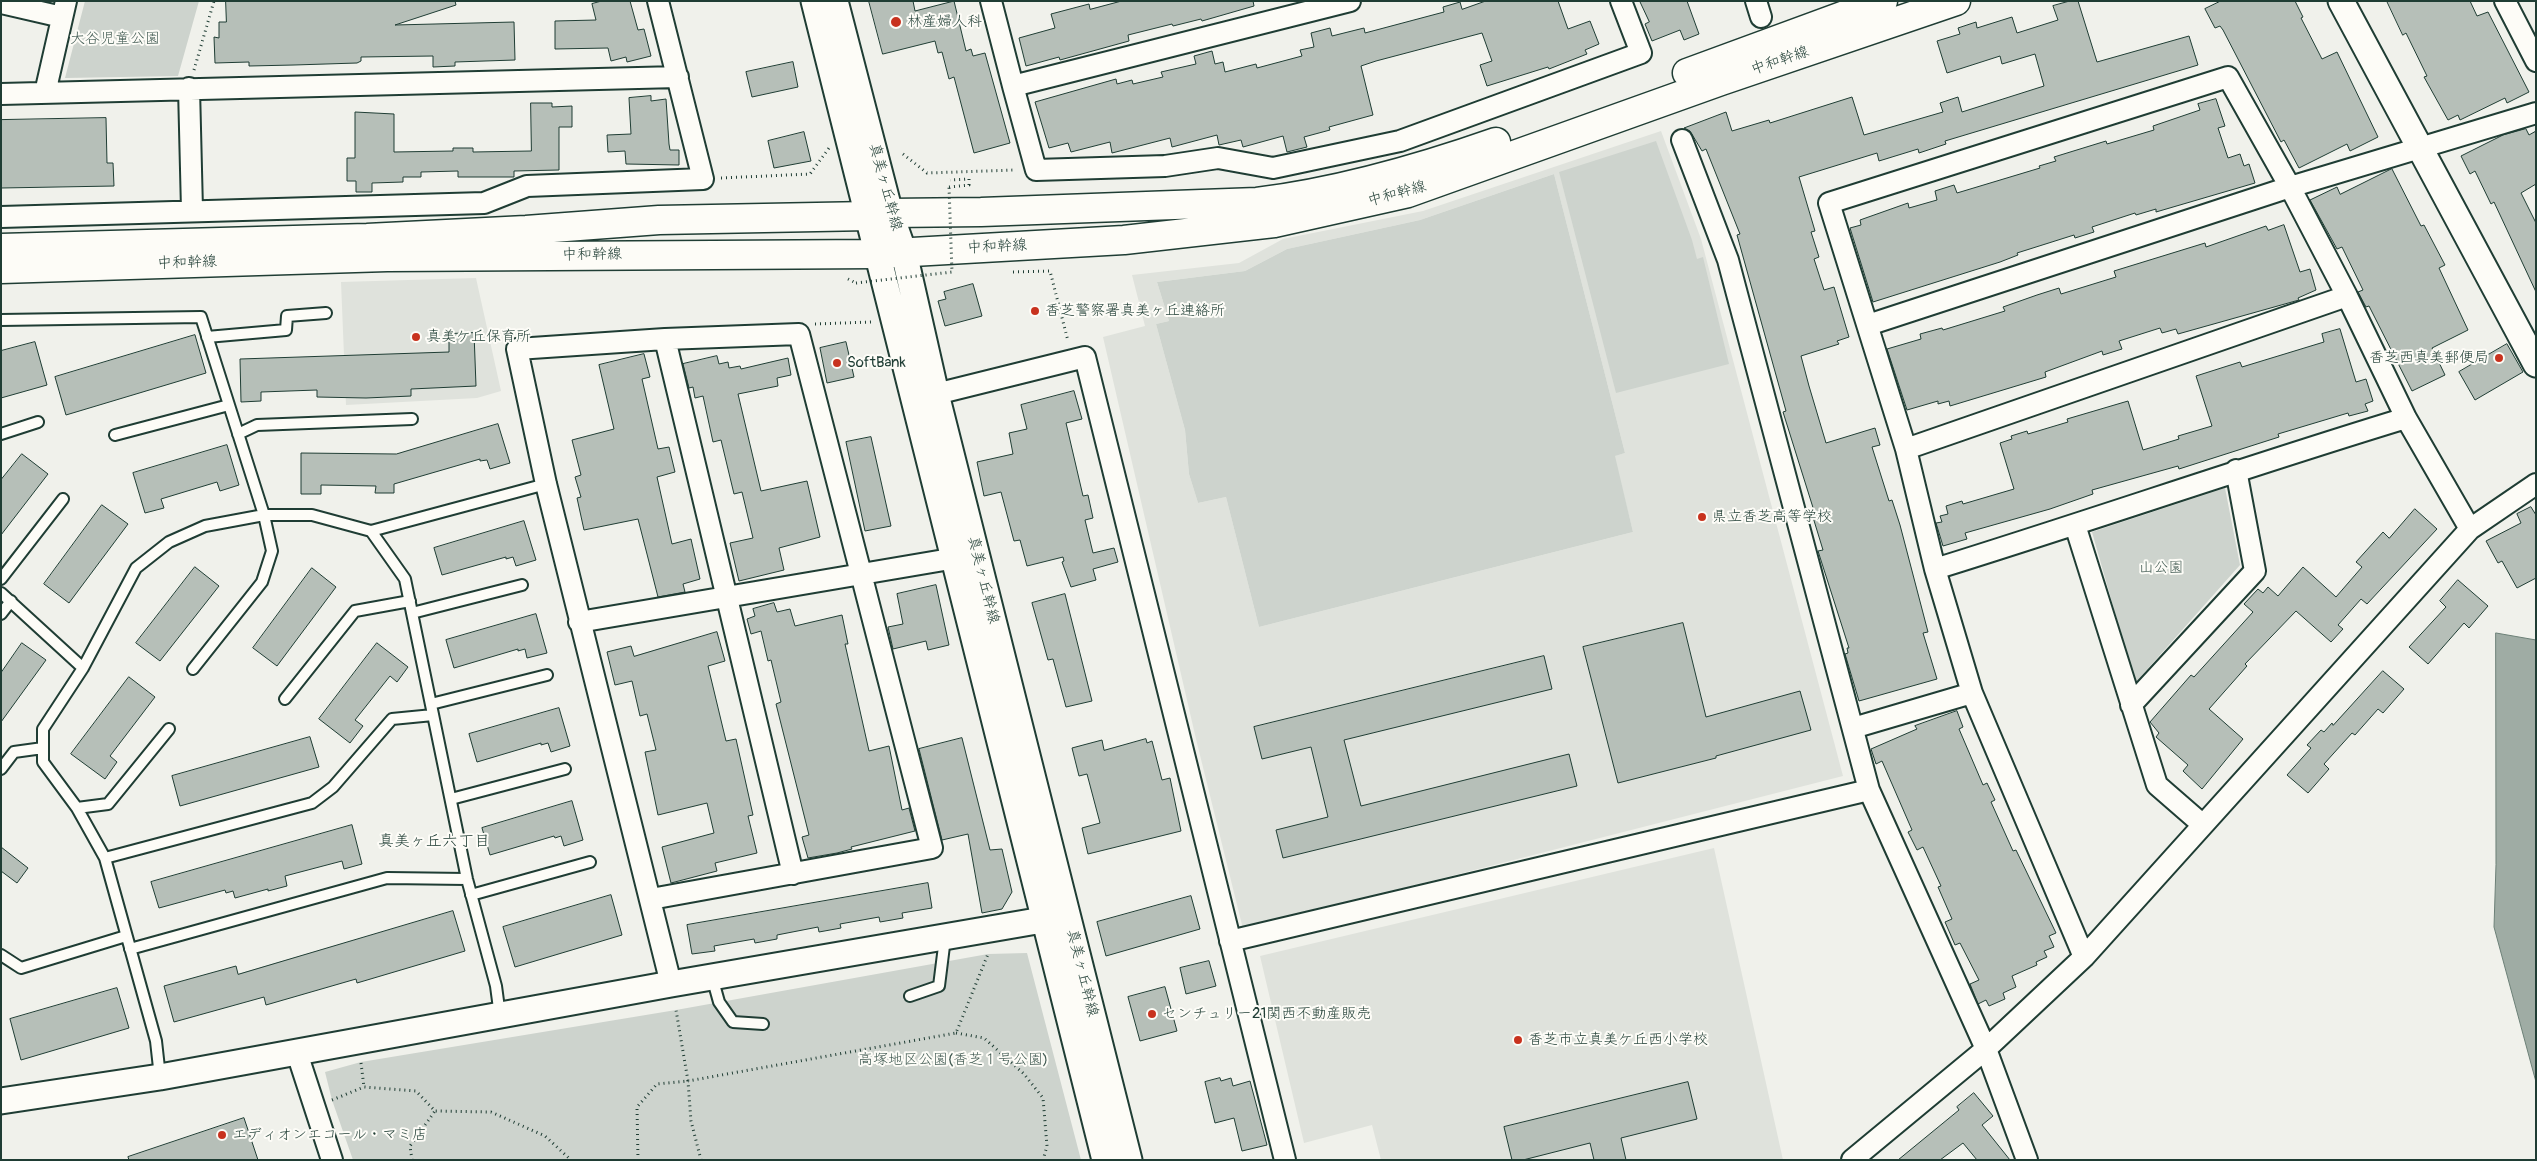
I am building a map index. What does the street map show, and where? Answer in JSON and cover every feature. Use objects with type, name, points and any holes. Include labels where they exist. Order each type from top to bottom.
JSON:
[{"type":"main road","name":"中和幹線","points":[[1,248],[367,238],[526,230],[659,220],[991,212],[1215,204],[1291,198],[1399,174],[1483,146],[1884,1]]},
{"type":"main road","name":"中和幹線","points":[[1,269],[387,258],[890,253],[1124,240],[1274,223],[1408,193],[1721,81],[1956,1]]},
{"type":"street","points":[[1,217],[484,203],[527,186],[703,179],[658,1]]},
{"type":"street","name":"真美ヶ丘幹線","points":[[814,1],[880,214]]},
{"type":"street","name":"真美ヶ丘幹線","points":[[836,1],[880,214],[890,253],[936,394],[1056,918],[1106,1160]]},
{"type":"street","points":[[991,1],[1036,170],[1165,166],[1218,158],[1273,168],[1400,141],[1641,53],[1621,1]]},
{"type":"street","points":[[1013,86],[1314,6],[1350,1]]},
{"type":"street","points":[[2341,1],[2536,364]]},
{"type":"street","points":[[2505,1],[2536,61]]},
{"type":"street","points":[[1,3],[64,9],[44,93]]},
{"type":"street","points":[[1,94],[678,77]]},
{"type":"street","points":[[2084,957],[1972,693],[1935,569],[1906,449],[1829,203],[2228,77],[2290,187],[2347,296],[2406,418],[2470,530]]},
{"type":"street","points":[[189,88],[192,210]]},
{"type":"street","points":[[1868,325],[2290,187],[2536,113]]},
{"type":"street","points":[[1682,140],[1728,260],[1869,790],[1986,1049],[2027,1160]]},
{"type":"street","name":"真美ヶ丘幹線","points":[[890,253],[895,321],[956,558],[1003,757],[1056,918],[1129,1160]]},
{"type":"street","points":[[1906,449],[2347,296]]},
{"type":"street","points":[[651,899],[932,848],[799,334],[665,339],[517,349],[546,484],[579,622],[651,899],[671,984]]},
{"type":"street","points":[[665,339],[793,874]]},
{"type":"street","points":[[936,394],[1084,356],[1285,1160]]},
{"type":"street","points":[[1935,569],[2075,526],[2236,470],[2406,418]]},
{"type":"street","points":[[2131,704],[2255,571],[2236,470]]},
{"type":"street","points":[[1852,1160],[1986,1049],[2084,957],[2470,530],[2536,484]]},
{"type":"street","points":[[2075,526],[2157,785],[2203,825]]},
{"type":"street","points":[[579,622],[956,558]]},
{"type":"street","points":[[1853,728],[1972,693]]},
{"type":"street","points":[[1230,940],[1869,790]]},
{"type":"street","points":[[1,1101],[160,1078],[500,1017],[671,984],[1056,918]]},
{"type":"street","points":[[297,1053],[332,1160]]},
{"type":"lane","points":[[207,337],[286,330],[288,316],[326,314]]},
{"type":"lane","points":[[1,320],[201,317],[264,515],[272,551],[262,582],[193,669]]},
{"type":"lane","points":[[114,435],[229,404]]},
{"type":"lane","points":[[238,434],[257,425],[412,420]]},
{"type":"lane","points":[[1,434],[38,422]]},
{"type":"lane","points":[[160,1078],[156,1041],[105,858],[77,808],[43,762],[44,729],[84,668],[136,568],[168,542],[205,526],[264,515],[312,515],[371,530],[546,484]]},
{"type":"lane","points":[[1,579],[63,499]]},
{"type":"lane","points":[[371,530],[405,579],[467,878],[496,986],[500,1017]]},
{"type":"lane","points":[[412,613],[522,585]]},
{"type":"lane","points":[[1,593],[84,668]]},
{"type":"lane","points":[[1,614],[11,601]]},
{"type":"lane","points":[[285,699],[355,611],[410,601]]},
{"type":"lane","points":[[431,704],[547,675]]},
{"type":"lane","points":[[105,858],[312,803],[333,787],[392,719],[433,715]]},
{"type":"lane","points":[[77,808],[108,804],[169,729]]},
{"type":"lane","points":[[1,769],[14,752],[43,748]]},
{"type":"lane","points":[[450,799],[565,769]]},
{"type":"lane","points":[[471,894],[590,862]]},
{"type":"lane","points":[[130,949],[388,878],[467,878]]},
{"type":"lane","points":[[1,955],[21,968],[126,936]]},
{"type":"lane","points":[[910,996],[939,986],[945,937]]},
{"type":"lane","points":[[712,977],[719,1002],[733,1022],[763,1024]]},
{"type":"path","points":[[189,88],[214,1]]},
{"type":"path","points":[[703,179],[810,174],[833,142]]},
{"type":"path","points":[[903,154],[927,173],[1036,170]]},
{"type":"path","points":[[856,283],[952,272],[949,186],[969,185],[970,179],[950,180]]},
{"type":"path","points":[[1007,272],[1050,272],[1073,359]]},
{"type":"path","points":[[799,334],[809,324],[895,321]]},
{"type":"path","points":[[956,1033],[988,954]]},
{"type":"path","points":[[676,1010],[688,1081],[691,1122],[701,1160]]},
{"type":"path","points":[[638,1160],[637,1107],[658,1084],[688,1081],[956,1033],[984,1038],[1024,1074],[1043,1098],[1047,1146],[1043,1160]]},
{"type":"path","points":[[361,1062],[364,1087]]},
{"type":"path","points":[[332,1100],[364,1087],[416,1091],[435,1111],[491,1112],[545,1136],[571,1160]]},
{"type":"path","points":[[412,1160],[410,1146],[435,1111]]},
{"type":"shaded area","name":"県立香芝高等学校","points":[[1661,131],[1701,239],[1843,776],[1243,929],[1196,739],[1103,337],[1145,326],[1132,275],[1239,263],[1283,239],[1423,211]],"holes":[[[1554,174],[1625,453],[1614,456],[1633,532],[1259,627],[1226,497],[1198,503],[1189,474],[1185,430],[1156,324],[1169,321],[1157,282],[1245,271],[1287,249],[1420,220]],[[1683,623],[1716,758],[1618,783],[1583,647]],[[1543,656],[1552,689],[1344,740],[1361,806],[1569,755],[1577,786],[1283,858],[1276,830],[1328,817],[1311,747],[1262,759],[1254,727]],[[1800,691],[1734,751],[1723,712]]]},
{"type":"shaded area","name":"真美ケ丘保育所","points":[[476,278],[501,391],[477,398],[346,405],[341,282]]},
{"type":"shaded area","points":[[2496,633],[2536,640],[2536,1082],[2494,927],[2496,865]]},
{"type":"shaded area","name":"香芝市立真美ケ丘西小学校","points":[[1714,848],[1783,1160],[1381,1160],[1372,1125],[1304,1143],[1260,956]]},
{"type":"green space","name":"大谷児童公園","points":[[85,1],[199,1],[178,76],[65,78]]},
{"type":"green space","points":[[1656,141],[1692,240],[1697,259],[1703,257],[1729,364],[1616,393],[1559,172]]},
{"type":"green space","points":[[1554,174],[1625,453],[1615,456],[1633,532],[1259,627],[1226,497],[1198,503],[1189,474],[1185,430],[1156,324],[1169,321],[1157,282],[1245,271],[1287,249],[1420,220]]},
{"type":"green space","name":"山公園","points":[[2225,488],[2240,565],[2135,683],[2092,532]]},
{"type":"green space","name":"高塚地区公園(香芝１号公園)","points":[[1027,953],[1081,1160],[353,1160],[332,1100],[325,1072],[361,1062],[676,1010],[988,954]]},
{"type":"building","points":[[226,1],[455,1],[456,5],[395,25],[514,22],[515,60],[455,62],[455,66],[433,67],[433,56],[361,57],[361,61],[357,63],[249,66],[249,62],[215,63],[214,37],[219,38],[219,22],[226,22]]},
{"type":"building","points":[[602,1],[630,1],[638,30],[644,29],[651,56],[627,62],[626,57],[611,61],[608,48],[555,49],[555,21],[596,20],[592,4]]},
{"type":"building","points":[[869,1],[913,1],[915,11],[954,1],[966,51],[971,49],[973,56],[985,53],[1010,143],[974,153],[954,77],[949,79],[942,52],[938,53],[935,41],[883,54]]},
{"type":"building","points":[[1122,1],[1253,1],[1254,6],[1202,21],[1201,19],[1173,26],[1172,24],[1128,35],[1129,41],[1060,60],[1059,57],[1026,66],[1019,38],[1055,28],[1051,14],[1089,4],[1090,9]]},
{"type":"building","points":[[1486,1],[1558,1],[1568,29],[1590,21],[1599,44],[1585,50],[1587,54],[1549,69],[1548,67],[1487,86],[1480,65],[1492,61],[1482,33],[1361,66],[1373,115],[1329,127],[1330,130],[1304,137],[1307,147],[1287,152],[1283,136],[1243,147],[1241,140],[1219,145],[1217,135],[1172,147],[1170,138],[1112,153],[1110,142],[1071,152],[1068,143],[1049,148],[1035,102],[1116,79],[1117,84],[1132,80],[1133,84],[1163,77],[1161,72],[1196,64],[1194,56],[1212,51],[1215,64],[1223,62],[1225,72],[1256,64],[1257,68],[1302,56],[1300,50],[1314,47],[1311,33],[1330,28],[1332,36],[1364,28],[1365,33],[1444,12],[1443,7],[1460,2],[1462,9]]},
{"type":"building","points":[[1640,1],[1687,1],[1699,34],[1684,40],[1680,30],[1652,41],[1645,24],[1649,22]]},
{"type":"building","points":[[2070,1],[2078,1],[2097,62],[2189,36],[2198,65],[1945,141],[1946,144],[1919,153],[1918,149],[1879,161],[1877,153],[1799,177],[1815,231],[1811,232],[1819,257],[1814,259],[1824,290],[1834,287],[1849,337],[1837,341],[1839,344],[1801,356],[1809,386],[1826,443],[1875,428],[1880,445],[1872,447],[1889,501],[1892,500],[1900,525],[1928,632],[1923,633],[1937,679],[1859,701],[1845,654],[1848,653],[1847,648],[1849,648],[1818,551],[1823,550],[1812,514],[1815,514],[1783,412],[1786,411],[1737,235],[1740,234],[1706,149],[1702,151],[1690,131],[1684,128],[1726,112],[1732,131],[1769,120],[1770,123],[1852,97],[1864,135],[1943,112],[1940,103],[1958,97],[1962,112],[2044,86],[2035,54],[2002,64],[2000,56],[1947,73],[1937,41],[1960,34],[1958,28],[1976,22],[1977,28],[2012,17],[2017,33],[2058,20],[2053,6]]},
{"type":"building","points":[[2221,1],[2295,1],[2303,17],[2301,18],[2322,59],[2337,52],[2378,137],[2350,151],[2347,144],[2299,168],[2284,140],[2281,142],[2223,30],[2220,26],[2215,28],[2205,9]]},
{"type":"building","points":[[2387,1],[2470,1],[2477,16],[2488,12],[2529,92],[2507,103],[2505,98],[2460,120],[2458,115],[2448,120],[2424,77],[2427,76],[2406,33],[2403,35]]},
{"type":"building","points":[[793,62],[798,87],[752,97],[746,72]]},
{"type":"building","points":[[651,96],[651,101],[666,99],[670,150],[679,150],[679,165],[626,164],[625,151],[608,152],[607,135],[631,134],[629,98]]},
{"type":"building","points":[[2216,99],[2225,126],[2218,128],[2228,158],[2240,154],[2244,166],[2249,164],[2255,183],[2156,212],[2156,209],[2136,215],[2135,213],[2092,227],[2094,232],[2075,238],[2074,235],[2017,253],[2018,255],[2000,262],[1873,302],[1850,228],[1861,225],[1860,220],[1908,203],[1909,208],[1937,200],[1935,191],[1954,185],[1957,193],[2040,168],[2039,166],[2056,161],[2054,157],[2106,141],[2107,144],[2154,130],[2153,126],[2200,110],[2198,104]]},
{"type":"building","points":[[531,103],[552,103],[552,107],[572,106],[572,127],[559,127],[559,170],[514,171],[514,177],[458,177],[458,171],[421,172],[421,177],[403,177],[403,182],[372,183],[372,192],[356,192],[356,181],[347,181],[347,158],[355,158],[355,112],[394,114],[394,152],[453,151],[453,148],[473,148],[473,152],[531,151]]},
{"type":"building","points":[[106,118],[107,163],[113,163],[114,186],[1,188],[1,120]]},
{"type":"building","points":[[2526,129],[2529,135],[2536,131],[2536,184],[2521,193],[2536,223],[2536,292],[2494,202],[2491,204],[2475,171],[2470,174],[2461,156],[2503,135]]},
{"type":"building","points":[[804,132],[811,161],[774,168],[768,141]]},
{"type":"building","points":[[2392,169],[2421,226],[2424,225],[2445,265],[2439,268],[2468,330],[2432,348],[2445,375],[2412,391],[2369,306],[2366,307],[2358,292],[2363,290],[2342,247],[2337,249],[2310,200],[2337,187],[2340,194]]},
{"type":"building","points":[[2284,225],[2300,272],[2310,269],[2316,290],[2298,298],[2299,300],[2178,334],[2176,329],[2162,333],[2160,328],[2119,341],[2122,349],[2103,355],[2102,351],[2045,372],[2046,377],[1950,406],[1949,401],[1938,404],[1938,401],[1907,410],[1887,349],[1921,339],[1920,334],[1942,328],[1943,330],[2005,311],[2003,307],[2059,288],[2061,294],[2116,277],[2114,271],[2205,243],[2206,247],[2266,226],[2268,230]]},
{"type":"building","points":[[973,284],[982,316],[945,326],[938,301],[946,299],[944,292]]},
{"type":"building","points":[[2340,329],[2356,382],[2366,379],[2373,401],[2365,404],[2368,411],[2349,416],[2348,413],[2278,434],[2279,437],[2179,469],[2178,466],[2092,490],[2093,494],[2050,509],[1965,533],[1967,539],[1943,546],[1936,523],[1942,522],[1940,516],[1948,514],[1946,506],[1962,501],[1963,504],[2014,489],[2000,443],[2012,439],[2011,436],[2027,431],[2028,434],[2068,422],[2067,419],[2128,401],[2143,450],[2179,439],[2178,436],[2212,426],[2196,376],[2240,362],[2242,367],[2324,342],[2322,334]]},
{"type":"building","points":[[474,333],[476,386],[411,389],[411,396],[366,398],[317,397],[317,390],[261,392],[261,401],[241,402],[240,359],[449,352],[449,334]]},
{"type":"building","points":[[195,335],[206,373],[66,415],[55,377]]},
{"type":"building","points":[[35,342],[47,385],[1,398],[1,351]]},
{"type":"building","name":"SoftBank","points":[[846,342],[854,377],[827,383],[820,348]]},
{"type":"building","name":"香芝西真美郵便局","points":[[2507,344],[2523,372],[2475,400],[2459,372]]},
{"type":"building","points":[[644,354],[650,377],[642,379],[658,449],[669,447],[675,472],[657,477],[672,544],[691,539],[700,579],[683,584],[685,592],[658,597],[638,519],[584,530],[577,498],[581,497],[575,477],[581,475],[572,440],[614,429],[599,365]]},
{"type":"building","points":[[717,356],[719,364],[728,362],[729,368],[740,366],[741,369],[788,358],[791,375],[777,378],[778,386],[738,394],[761,491],[807,481],[820,537],[779,548],[784,570],[739,581],[730,543],[753,538],[742,492],[734,494],[721,440],[713,442],[703,396],[695,398],[693,387],[689,388],[683,364]]},
{"type":"building","points":[[1074,391],[1082,419],[1066,423],[1083,496],[1088,495],[1093,518],[1085,520],[1093,553],[1114,548],[1118,562],[1093,569],[1096,580],[1071,587],[1062,562],[1064,561],[1063,557],[1027,566],[1020,540],[1014,541],[1001,492],[984,496],[977,462],[1013,454],[1009,433],[1027,429],[1021,405]]},
{"type":"building","points":[[498,424],[510,463],[490,469],[487,460],[480,461],[480,459],[394,484],[394,493],[375,493],[376,486],[321,485],[321,494],[301,494],[301,453],[396,454]]},
{"type":"building","points":[[871,437],[891,526],[865,531],[846,442]]},
{"type":"building","points":[[227,445],[239,485],[220,491],[217,482],[161,499],[164,508],[145,513],[133,473]]},
{"type":"building","points":[[22,454],[48,474],[1,535],[1,480]]},
{"type":"building","points":[[102,505],[128,524],[69,603],[44,584]]},
{"type":"building","points":[[2531,507],[2536,515],[2536,578],[2517,588],[2502,561],[2498,563],[2486,541],[2521,523],[2517,514]]},
{"type":"building","points":[[2415,509],[2437,529],[2367,604],[2361,599],[2338,625],[2343,629],[2331,642],[2296,611],[2245,664],[2247,666],[2209,709],[2243,739],[2202,789],[2183,771],[2188,765],[2156,737],[2159,733],[2150,722],[2191,675],[2194,677],[2253,612],[2244,604],[2258,589],[2263,593],[2268,587],[2278,596],[2303,567],[2336,597],[2362,567],[2356,562],[2383,532],[2389,538]]},
{"type":"building","points":[[524,521],[536,560],[516,566],[513,557],[506,559],[506,557],[442,575],[434,548]]},
{"type":"building","points":[[195,567],[219,586],[160,661],[136,643]]},
{"type":"building","points":[[312,568],[336,587],[277,666],[253,648]]},
{"type":"building","points":[[2458,580],[2488,606],[2469,628],[2464,623],[2428,664],[2409,647],[2446,607],[2440,601]]},
{"type":"building","points":[[936,585],[949,645],[928,650],[926,641],[893,649],[888,627],[903,624],[897,594]]},
{"type":"building","points":[[1065,594],[1092,701],[1066,707],[1053,659],[1048,660],[1032,603]]},
{"type":"building","points":[[774,603],[777,612],[790,609],[795,626],[842,615],[848,644],[845,644],[869,751],[889,746],[902,810],[909,808],[915,831],[851,847],[852,849],[837,853],[808,858],[802,837],[809,835],[776,704],[781,702],[771,660],[768,661],[761,631],[751,634],[747,619],[755,616],[753,609]]},
{"type":"building","points":[[536,614],[547,653],[527,658],[525,649],[518,651],[518,649],[454,668],[446,640]]},
{"type":"building","points":[[1683,623],[1706,717],[1800,691],[1811,730],[1716,756],[1716,758],[1618,783],[1583,647]]},
{"type":"building","points":[[717,632],[725,661],[708,666],[726,741],[736,739],[753,815],[748,816],[757,853],[715,863],[717,871],[671,883],[662,847],[714,833],[707,803],[658,815],[645,752],[656,750],[647,714],[640,716],[632,681],[615,685],[607,652],[631,646],[634,656]]},
{"type":"building","points":[[22,643],[46,660],[1,722],[1,673]]},
{"type":"building","points":[[377,643],[408,667],[397,682],[390,676],[355,720],[363,726],[350,743],[319,719]]},
{"type":"building","points":[[1544,656],[1552,689],[1344,740],[1361,806],[1569,754],[1577,786],[1283,858],[1276,830],[1328,817],[1311,747],[1262,759],[1254,727]]},
{"type":"building","points":[[2383,671],[2404,689],[2383,713],[2378,709],[2355,735],[2352,733],[2324,764],[2329,769],[2308,793],[2287,775],[2311,748],[2307,745],[2321,730],[2324,732],[2332,723],[2333,725]]},
{"type":"building","points":[[129,677],[155,697],[110,756],[117,762],[105,779],[71,754]]},
{"type":"building","points":[[559,708],[570,746],[551,752],[548,743],[541,745],[541,743],[477,762],[469,734]]},
{"type":"building","points":[[1957,711],[1963,727],[1959,729],[1983,785],[1987,783],[1995,800],[1991,802],[2013,851],[2016,850],[2056,933],[2049,936],[2054,947],[2044,951],[2047,957],[2036,962],[2037,965],[2012,976],[2016,987],[2003,993],[2005,999],[1989,1006],[1986,1000],[1978,1004],[1970,984],[1979,980],[1960,943],[1955,945],[1945,922],[1952,919],[1938,887],[1941,886],[1923,847],[1917,850],[1908,832],[1912,830],[1882,761],[1876,764],[1871,749],[1917,729],[1915,726]]},
{"type":"building","points":[[310,737],[319,767],[180,806],[172,776]]},
{"type":"building","points":[[962,738],[990,850],[1002,849],[1012,892],[1002,909],[982,913],[968,834],[942,840],[919,749]]},
{"type":"building","points":[[1146,739],[1147,743],[1152,741],[1162,780],[1170,778],[1181,831],[1088,854],[1082,828],[1100,823],[1087,774],[1079,776],[1072,748],[1102,740],[1104,750]]},
{"type":"building","points":[[572,801],[583,840],[564,846],[561,836],[555,838],[554,836],[490,855],[482,828]]},
{"type":"building","points":[[352,825],[362,864],[344,869],[342,861],[285,876],[287,886],[268,891],[268,889],[235,898],[233,891],[226,893],[225,890],[159,908],[151,882]]},
{"type":"building","points":[[1,847],[28,868],[17,883],[1,871]]},
{"type":"building","points":[[928,883],[932,908],[902,913],[903,918],[880,922],[879,917],[840,924],[841,928],[819,932],[818,927],[777,935],[777,939],[755,943],[754,939],[714,946],[715,951],[692,954],[687,925]]},
{"type":"building","points":[[611,895],[622,935],[515,967],[503,927]]},
{"type":"building","points":[[1191,896],[1200,929],[1106,956],[1097,922]]},
{"type":"building","points":[[453,911],[465,951],[357,983],[356,979],[266,1005],[264,997],[174,1022],[164,986],[236,966],[238,974]]},
{"type":"building","points":[[1209,961],[1216,986],[1186,994],[1180,968]]},
{"type":"building","name":"センチュリー21関西不動産販売","points":[[1165,987],[1177,1031],[1140,1041],[1128,997]]},
{"type":"building","points":[[117,988],[129,1028],[21,1060],[10,1019]]},
{"type":"building","points":[[1220,1078],[1221,1081],[1231,1078],[1233,1086],[1250,1081],[1267,1145],[1242,1151],[1234,1118],[1215,1123],[1205,1082]]},
{"type":"building","points":[[1688,1082],[1697,1119],[1621,1138],[1626,1160],[1594,1160],[1590,1143],[1523,1160],[1512,1160],[1504,1127]]},
{"type":"building","points":[[1974,1093],[1993,1116],[1982,1125],[2010,1160],[1977,1160],[1963,1143],[1940,1160],[1898,1160],[1959,1110],[1957,1107]]},
{"type":"building","name":"エディオンエコール・マミ店","points":[[244,1118],[258,1160],[129,1160],[128,1157]]},
{"type":"place","name":"林産婦人科","points":[[896,22]]},
{"type":"place","name":"香芝警察署真美ヶ丘連絡所","points":[[1035,311]]},
{"type":"place","name":"真美ケ丘保育所","points":[[416,337]]},
{"type":"place","name":"香芝西真美郵便局","points":[[2499,358]]},
{"type":"place","name":"SoftBank","points":[[837,363]]},
{"type":"place","name":"県立香芝高等学校","points":[[1702,517]]},
{"type":"place","name":"センチュリー21関西不動産販売","points":[[1152,1014]]},
{"type":"place","name":"香芝市立真美ケ丘西小学校","points":[[1518,1040]]},
{"type":"place","name":"エディオンエコール・マミ店","points":[[222,1135]]},
{"type":"district","name":"真美ヶ丘六丁目","points":[[434,842]]}]
